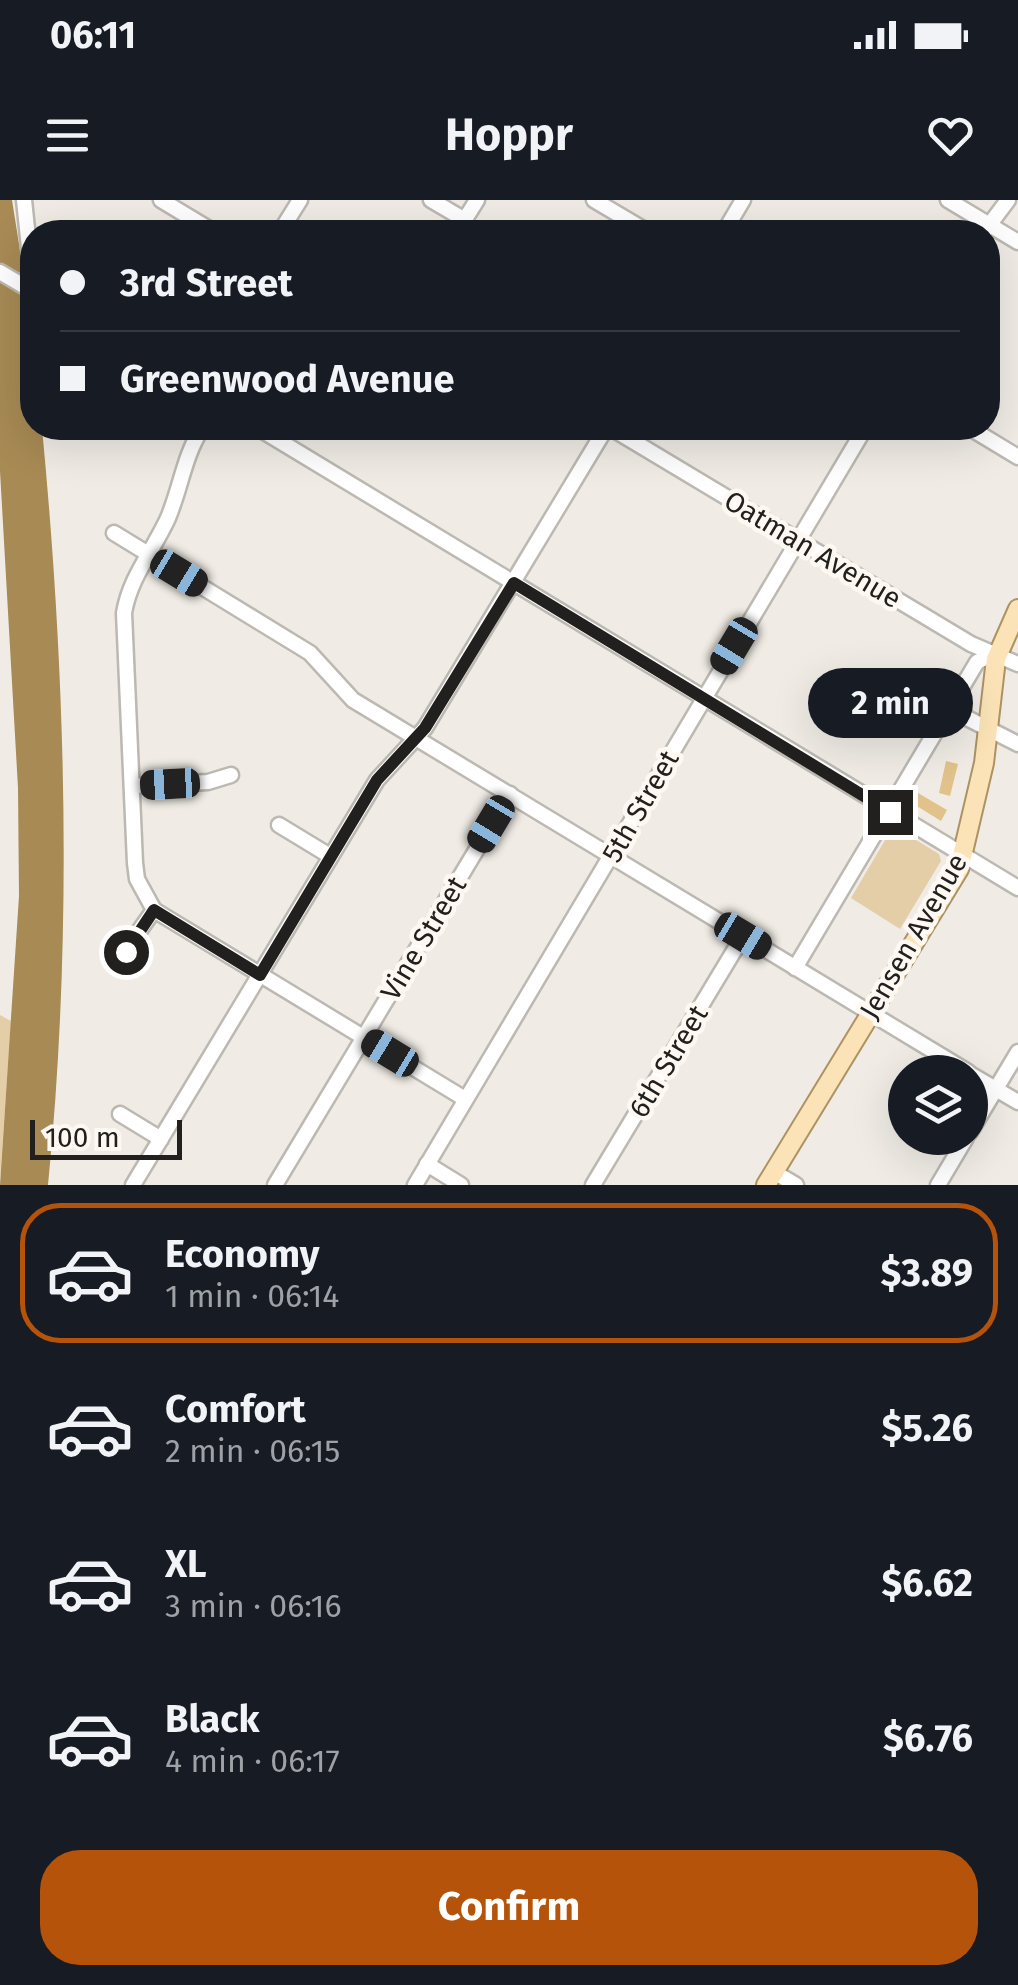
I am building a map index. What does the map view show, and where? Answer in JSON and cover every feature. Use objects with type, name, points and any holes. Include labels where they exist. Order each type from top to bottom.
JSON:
[{"type":"main road","name":"Jensen Avenue","points":[[770,1178],[963,855],[998,652],[1018,608]]},
{"type":"street","points":[[161,200],[194,220]]},
{"type":"street","points":[[431,200],[454,220]]},
{"type":"street","points":[[594,200],[628,220]]},
{"type":"street","points":[[948,200],[974,220]]},
{"type":"street","points":[[993,220],[1008,200]]},
{"type":"street","points":[[197,440],[127,593],[124,612],[137,878],[154,910],[466,1100]]},
{"type":"street","points":[[278,440],[1018,888]]},
{"type":"street","points":[[133,1185],[330,856],[390,762],[417,738],[601,440]]},
{"type":"street","name":"Oatman Avenue","points":[[628,440],[971,644],[998,652],[1018,664]]},
{"type":"street","name":"5th Street","points":[[415,1185],[858,440]]},
{"type":"street","points":[[990,440],[1018,457]]},
{"type":"street","points":[[114,532],[300,646],[344,694],[939,1055]]},
{"type":"street","points":[[795,968],[977,662],[998,652]]},
{"type":"street","points":[[941,727],[963,716],[1018,744]]},
{"type":"street","points":[[132,786],[208,782],[231,775]]},
{"type":"street","name":"Vine Street","points":[[275,1185],[510,794]]},
{"type":"street","points":[[278,824],[330,856]]},
{"type":"street","points":[[120,969],[130,944],[154,910]]},
{"type":"street","name":"6th Street","points":[[593,1185],[743,936]]},
{"type":"street","points":[[988,1102],[1018,1052]]},
{"type":"street","points":[[988,1084],[1018,1102]]},
{"type":"street","points":[[120,1114],[161,1139]]},
{"type":"street","points":[[938,1185],[956,1155]]},
{"type":"street","points":[[427,1164],[462,1185]]},
{"type":"street","points":[[770,1178],[796,1185]]},
{"type":"shaded area","points":[[0,200],[12,200],[20,250],[20,440],[43,440],[61,711],[61,996],[48,1185],[0,1185],[19,896],[18,788],[0,471]]},
{"type":"shaded area","points":[[898,829],[939,854],[941,861],[900,929],[851,898],[891,830]]},
{"type":"shaded area","points":[[0,1015],[11,1021],[0,1181]]},
{"type":"building","points":[[946,761],[958,764],[950,796],[939,793]]},
{"type":"building","points":[[918,793],[947,810],[941,821],[912,803]]},
{"type":"route","points":[[126,952],[154,910],[260,975],[377,780],[425,728],[514,583],[890,812]]}]
